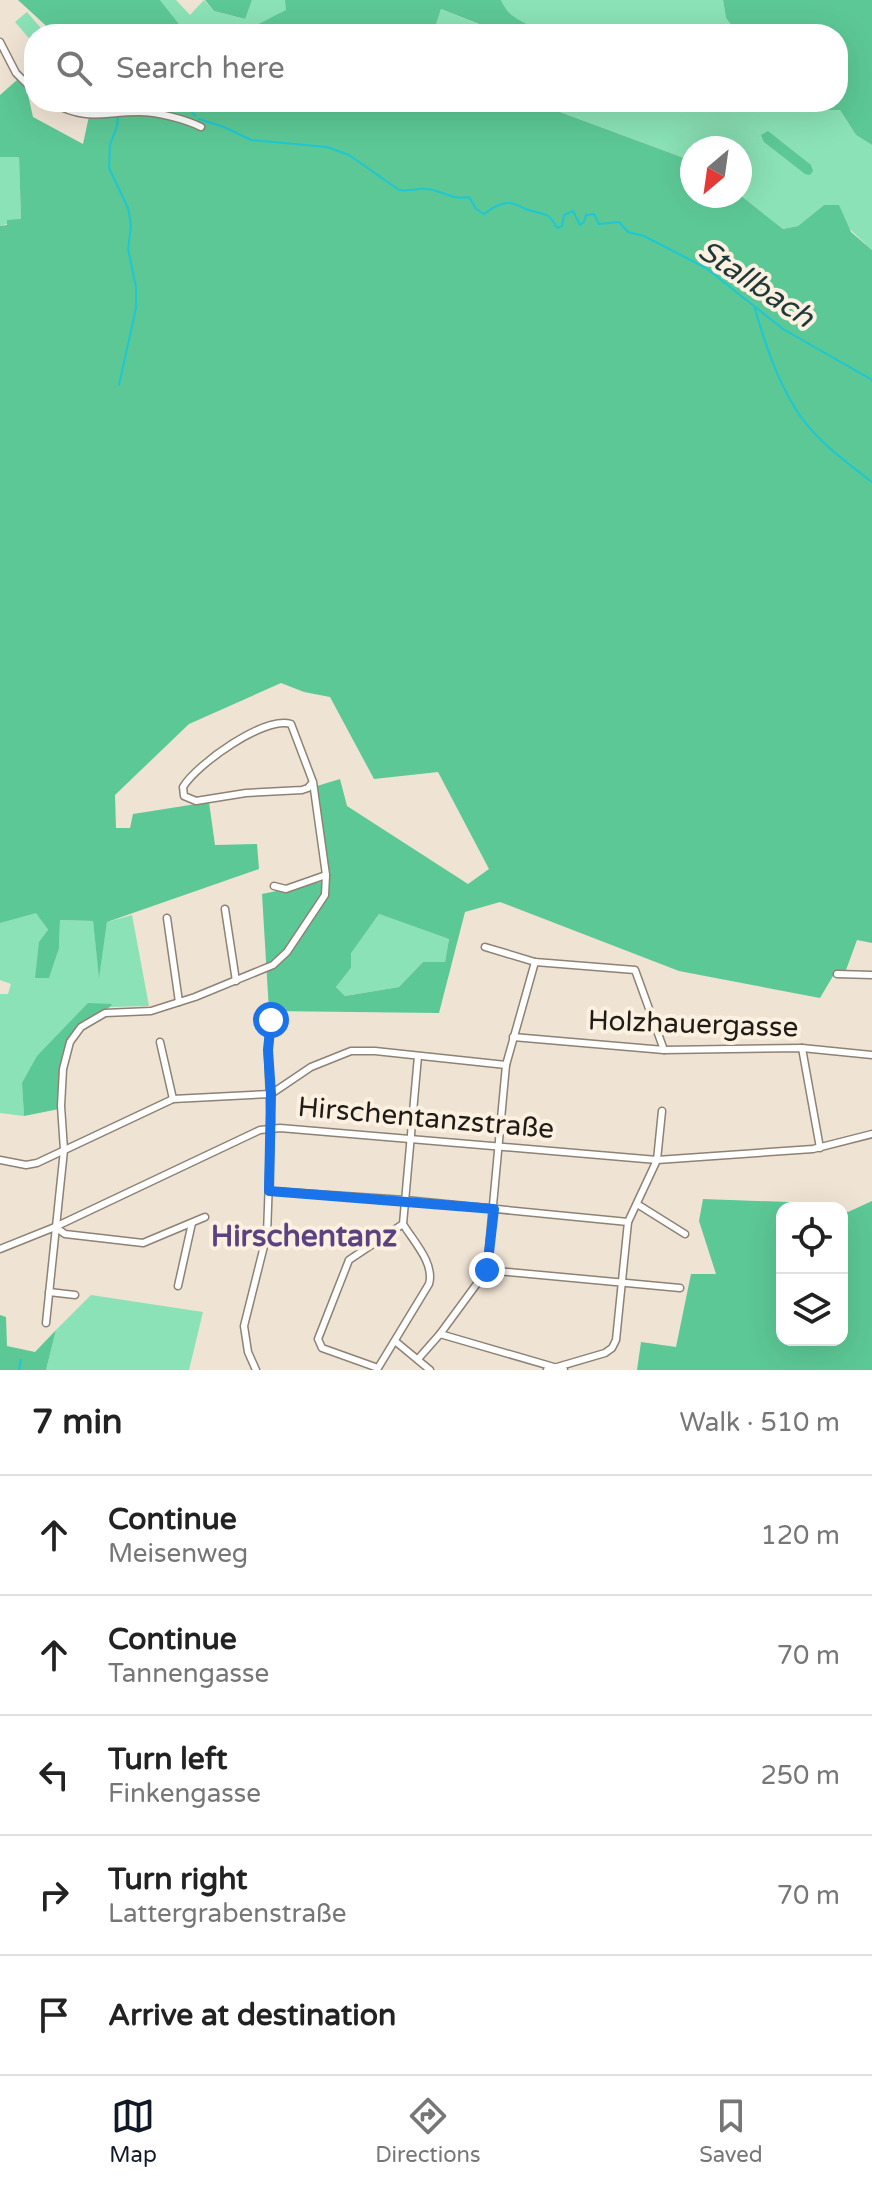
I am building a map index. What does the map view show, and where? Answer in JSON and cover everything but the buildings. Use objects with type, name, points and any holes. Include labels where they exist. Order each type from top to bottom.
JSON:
[{"type":"street","points":[[0,42],[16,73],[24,81]]},
{"type":"street","points":[[76,112],[90,116],[145,112],[185,120],[201,127]]},
{"type":"street","points":[[46,1323],[64,1150],[61,1106],[63,1069],[70,1042],[81,1027],[105,1013],[151,1011],[273,965],[287,952],[324,897],[326,875],[313,782],[291,724],[279,723],[238,740],[197,770],[184,784],[182,793],[196,801],[246,793],[306,789],[313,782]]},
{"type":"street","points":[[274,886],[286,889],[326,875]]},
{"type":"street","points":[[225,909],[236,981]]},
{"type":"street","points":[[167,918],[179,1002]]},
{"type":"street","points":[[485,947],[535,962],[635,970],[664,1050]]},
{"type":"street","points":[[418,1359],[487,1270],[506,1065],[535,962]]},
{"type":"street","points":[[837,974],[872,975]]},
{"type":"street","points":[[256,1370],[248,1352],[244,1326],[267,1234],[271,1128],[268,1050],[271,1020]]},
{"type":"street","name":"Holzhauergasse","points":[[513,1037],[664,1050],[802,1048],[872,1055]]},
{"type":"street","points":[[160,1042],[173,1099]]},
{"type":"street","points":[[802,1048],[820,1148]]},
{"type":"street","points":[[0,1160],[33,1164],[173,1099],[271,1094],[311,1067],[345,1053],[375,1051],[506,1065]]},
{"type":"street","points":[[403,1224],[349,1260],[318,1339],[322,1348],[378,1368],[429,1284],[431,1274],[428,1265],[403,1224],[418,1056]]},
{"type":"street","points":[[550,1368],[605,1353],[616,1340],[628,1222],[657,1160],[662,1111]]},
{"type":"street","name":"Hirschentanzstraße","points":[[0,1249],[55,1227],[260,1130],[271,1128],[657,1160],[820,1148],[872,1134]]},
{"type":"street","points":[[269,1191],[405,1200],[628,1222]]},
{"type":"street","points":[[637,1204],[685,1234]]},
{"type":"street","points":[[55,1227],[65,1234],[143,1243],[205,1217]]},
{"type":"street","points":[[178,1286],[192,1223]]},
{"type":"street","points":[[487,1270],[680,1288]]},
{"type":"street","points":[[49,1292],[75,1295]]},
{"type":"street","points":[[440,1334],[564,1370]]},
{"type":"street","points":[[395,1341],[430,1370]]},
{"type":"green space","points":[[18,0],[160,0],[179,24],[44,24]]},
{"type":"green space","points":[[160,0],[176,0],[190,15],[204,0],[214,11],[244,19],[252,0],[285,0],[287,10],[259,24],[179,24]]},
{"type":"green space","points":[[205,0],[252,0],[245,19],[214,11]]},
{"type":"green space","points":[[285,0],[501,0],[510,13],[528,24],[479,24],[441,9],[436,24],[259,24],[286,10]]},
{"type":"green space","points":[[501,0],[723,0],[726,18],[730,24],[527,24],[517,20]]},
{"type":"green space","points":[[723,0],[872,0],[872,145],[856,135],[841,112],[848,112],[848,24],[730,24],[726,18]]},
{"type":"green space","points":[[441,9],[478,24],[436,24]]},
{"type":"green space","points":[[27,12],[37,24],[24,24],[24,32],[15,22]]},
{"type":"green space","points":[[17,80],[24,87],[24,112],[32,112],[33,117],[83,144],[90,112],[560,112],[680,157],[680,208],[752,208],[752,204],[783,229],[798,226],[824,205],[839,205],[851,232],[872,250],[872,943],[857,940],[846,970],[836,971],[820,998],[679,971],[500,902],[465,912],[439,1013],[269,1011],[262,894],[330,880],[317,786],[340,779],[347,806],[468,884],[489,869],[438,772],[374,779],[330,697],[281,683],[189,724],[115,795],[116,828],[130,828],[133,814],[209,802],[215,845],[257,844],[259,869],[107,922],[99,978],[93,921],[60,920],[59,948],[49,978],[35,978],[39,942],[48,930],[36,913],[0,923],[0,226],[7,225],[7,220],[21,219],[19,157],[0,157],[0,95]],"holes":[[[379,914],[449,939],[445,962],[423,962],[399,987],[345,996],[336,987],[351,968],[351,953]]]},
{"type":"green space","points":[[560,112],[841,112],[856,135],[872,145],[872,250],[824,205],[798,226],[783,229],[752,204],[752,136],[680,136],[680,157]]},
{"type":"green space","points":[[768,131],[811,165],[813,171],[810,175],[764,142],[761,135]]},
{"type":"green space","points":[[19,156],[21,220],[0,226],[0,157]]},
{"type":"green space","points":[[36,912],[59,948],[60,920],[93,921],[99,974],[107,922],[132,915],[149,1006],[110,1007],[111,1004],[22,1083],[24,1116],[0,1113],[0,994],[8,994],[11,984],[0,980],[0,923]]},
{"type":"green space","points":[[379,914],[449,939],[445,962],[423,962],[399,987],[345,996],[336,987],[351,968],[350,953]]},
{"type":"green space","points":[[88,1003],[112,1004],[81,1024],[70,1038],[59,1109],[24,1116],[22,1083],[37,1056]]},
{"type":"green space","points":[[703,1199],[787,1202],[776,1202],[776,1346],[848,1346],[848,1212],[872,1201],[872,1370],[637,1370],[641,1342],[676,1347],[691,1274],[716,1274],[699,1221]]},
{"type":"green space","points":[[91,1295],[203,1312],[189,1370],[46,1370],[56,1330]]},
{"type":"green space","points":[[0,1315],[6,1317],[7,1346],[35,1352],[56,1330],[46,1370],[0,1370]]},
{"type":"waterway","name":"Stallbach","points":[[192,112],[195,116]]},
{"type":"waterway","points":[[118,115],[110,145],[109,168],[128,208],[131,225],[128,249],[136,287],[136,308],[119,385]]},
{"type":"waterway","name":"Stallbach","points":[[199,119],[251,140],[327,147],[349,155],[399,190],[421,189],[469,197],[476,209],[484,214],[498,205],[511,203],[547,215],[557,228],[562,226],[564,215],[573,211],[580,225],[586,215],[594,214],[599,224],[619,222],[628,232],[644,236],[706,268],[783,329],[872,380]]},
{"type":"waterway","points":[[755,309],[777,372],[802,419],[830,448],[872,482]]},
{"type":"waterway","points":[[19,1370],[21,1360]]},
{"type":"district","name":"Hirschentanz","points":[[304,1236]]},
{"type":"route","points":[[271,1020],[268,1050],[271,1094],[269,1191],[494,1209],[487,1270]]}]
